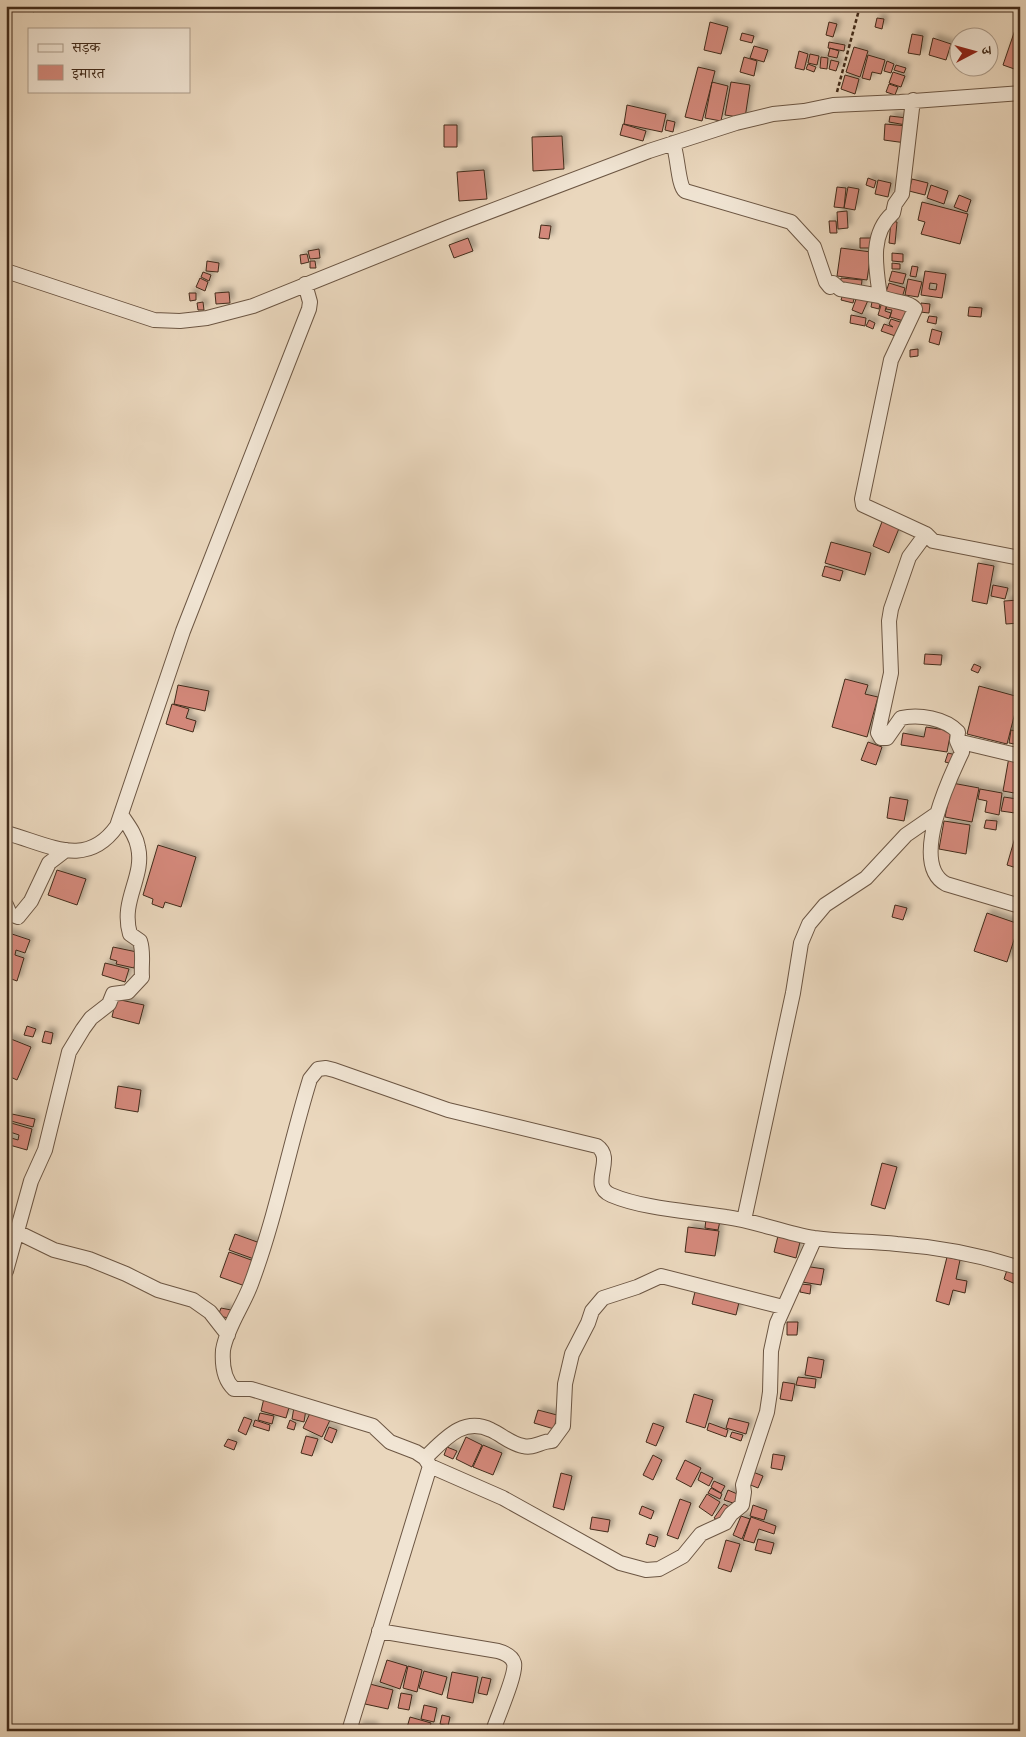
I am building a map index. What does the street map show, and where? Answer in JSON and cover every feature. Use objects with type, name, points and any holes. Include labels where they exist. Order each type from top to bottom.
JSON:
[{"type":"street","points":[[6,271],[142,317],[167,321],[221,316],[306,286],[449,227],[675,150],[756,118],[833,105],[912,108],[1020,93]]},
{"type":"street","points":[[880,296],[875,264],[877,243],[882,222],[893,213],[895,204],[902,194],[912,108]]},
{"type":"street","points":[[675,150],[679,182],[684,191],[791,222],[814,247],[826,282],[830,287],[833,283],[840,289],[880,296],[895,302],[910,303],[915,308],[891,360],[862,499],[863,505],[926,534],[933,541],[1020,558]]},
{"type":"street","points":[[6,833],[66,850],[84,851],[103,842],[111,835],[122,816],[183,631],[310,302],[306,286]]},
{"type":"street","points":[[926,534],[909,557],[891,609],[889,621],[891,673],[878,733],[881,738],[887,738],[901,718],[913,715],[941,721],[958,732],[957,741],[962,752],[935,815],[930,853],[935,874],[939,880],[1020,906]]},
{"type":"street","points":[[957,741],[1020,756]]},
{"type":"street","points":[[744,1220],[793,993],[801,943],[809,924],[825,905],[866,878],[906,835],[935,815]]},
{"type":"street","points":[[6,1271],[33,1176],[45,1150],[62,1076],[74,1041],[91,1018],[109,1004],[113,994],[128,992],[142,977],[140,963],[144,952],[140,941],[130,934],[126,914],[140,861],[139,848],[135,837],[122,816]]},
{"type":"street","points":[[6,905],[10,914],[18,916],[31,901],[49,863],[66,850]]},
{"type":"street","points":[[815,1238],[783,1307],[774,1334],[770,1392],[766,1412],[743,1485],[742,1505],[725,1522],[701,1534],[683,1556],[673,1563],[658,1569],[646,1570],[620,1563],[503,1498],[428,1462],[416,1452],[390,1442],[373,1426],[251,1389],[234,1389],[227,1383],[224,1374],[224,1349],[228,1335],[251,1285],[279,1196],[304,1097],[310,1079],[318,1069],[334,1070],[448,1110],[597,1146],[605,1156],[601,1175],[602,1186],[610,1194],[672,1210],[744,1220],[772,1230],[815,1238],[926,1247],[979,1256],[1020,1268]]},
{"type":"street","points":[[17,1232],[54,1250],[89,1259],[158,1290],[193,1300],[210,1312],[228,1335]]},
{"type":"street","points":[[349,1731],[428,1462],[457,1429],[468,1426],[490,1429],[515,1444],[526,1447],[535,1446],[543,1441],[552,1441],[563,1426],[565,1384],[572,1354],[592,1311],[603,1298],[637,1287],[661,1276],[783,1307]]},
{"type":"street","points":[[379,1630],[498,1651],[510,1657],[514,1662],[513,1676],[492,1731]]},
{"type":"path","points":[[833,105],[860,6]]},
{"type":"building","points":[[27,6],[36,6],[34,12],[25,9]]},
{"type":"building","points":[[877,18],[884,19],[882,29],[875,27]]},
{"type":"building","points":[[710,22],[728,27],[721,54],[704,50]]},
{"type":"building","points":[[829,22],[837,24],[833,37],[826,35]]},
{"type":"building","points":[[1016,27],[1020,28],[1020,71],[1003,65]]},
{"type":"building","points":[[742,33],[754,36],[752,43],[740,40]]},
{"type":"building","points":[[912,34],[923,36],[920,55],[908,53]]},
{"type":"building","points":[[933,38],[948,43],[946,60],[929,55]]},
{"type":"building","points":[[829,42],[845,45],[844,51],[828,48]]},
{"type":"building","points":[[754,46],[768,50],[764,62],[750,58]]},
{"type":"building","points":[[854,47],[868,51],[860,77],[846,72]]},
{"type":"building","points":[[830,48],[839,51],[837,58],[828,56]]},
{"type":"building","points":[[799,51],[808,54],[804,70],[795,68]]},
{"type":"building","points":[[810,54],[819,56],[817,65],[808,63]]},
{"type":"building","points":[[868,55],[885,60],[881,74],[872,72],[870,80],[862,78]]},
{"type":"building","points":[[744,57],[757,61],[754,76],[740,72]]},
{"type":"building","points":[[821,57],[828,58],[827,69],[820,68]]},
{"type":"building","points":[[831,60],[839,62],[836,71],[829,69]]},
{"type":"building","points":[[887,61],[894,64],[891,73],[884,71]]},
{"type":"building","points":[[808,64],[816,67],[814,72],[806,69]]},
{"type":"building","points":[[896,65],[906,68],[904,73],[894,70]]},
{"type":"building","points":[[698,67],[715,71],[702,121],[685,117]]},
{"type":"building","points":[[893,72],[905,76],[901,87],[889,83]]},
{"type":"building","points":[[845,75],[859,79],[855,94],[841,89]]},
{"type":"building","points":[[712,82],[728,86],[721,121],[705,118]]},
{"type":"building","points":[[731,82],[750,85],[745,118],[725,115]]},
{"type":"building","points":[[889,84],[898,87],[895,95],[886,92]]},
{"type":"building","points":[[627,105],[666,114],[662,132],[624,124]]},
{"type":"building","points":[[890,116],[907,118],[906,125],[889,122]]},
{"type":"building","points":[[667,120],[675,122],[673,132],[665,130]]},
{"type":"building","points":[[623,124],[646,131],[643,141],[620,135]]},
{"type":"building","points":[[885,124],[908,126],[906,143],[884,140]]},
{"type":"building","points":[[444,125],[457,125],[457,147],[444,147]]},
{"type":"building","points":[[562,136],[564,169],[533,171],[532,137]]},
{"type":"building","points":[[484,170],[487,199],[459,201],[457,172]]},
{"type":"building","points":[[868,178],[876,181],[874,188],[866,185]]},
{"type":"building","points":[[912,179],[928,183],[925,195],[909,191]]},
{"type":"building","points":[[878,180],[891,183],[888,197],[875,194]]},
{"type":"building","points":[[931,185],[948,191],[944,204],[927,198]]},
{"type":"building","points":[[837,187],[846,188],[844,208],[834,207]]},
{"type":"building","points":[[848,187],[859,189],[855,210],[844,208]]},
{"type":"building","points":[[959,195],[971,200],[967,212],[954,207]]},
{"type":"building","points":[[922,202],[968,214],[960,244],[921,234],[925,222],[918,220]]},
{"type":"building","points":[[847,211],[848,228],[838,229],[837,212]]},
{"type":"building","points":[[829,221],[836,221],[837,233],[830,233]]},
{"type":"building","points":[[891,221],[897,222],[895,244],[889,243]]},
{"type":"building","points":[[541,225],[551,226],[549,239],[539,238]]},
{"type":"building","points":[[468,238],[473,251],[454,258],[449,245]]},
{"type":"building","points":[[860,238],[873,238],[873,248],[860,248]]},
{"type":"building","points":[[841,248],[871,252],[867,280],[837,276]]},
{"type":"building","points":[[319,249],[320,258],[310,259],[308,251]]},
{"type":"building","points":[[892,253],[903,254],[903,262],[892,261]]},
{"type":"building","points":[[307,254],[309,262],[301,264],[300,255]]},
{"type":"building","points":[[207,261],[219,263],[218,272],[206,271]]},
{"type":"building","points":[[310,261],[315,261],[316,268],[310,268]]},
{"type":"building","points":[[892,263],[900,264],[900,269],[892,269]]},
{"type":"building","points":[[912,266],[918,267],[916,277],[910,276]]},
{"type":"building","points":[[892,271],[906,274],[903,284],[889,281]]},
{"type":"building","points":[[925,271],[946,274],[942,298],[921,295]],"holes":[[[930,283],[937,284],[936,290],[929,289]]]},
{"type":"building","points":[[203,272],[211,275],[209,281],[201,277]]},
{"type":"building","points":[[200,278],[208,282],[205,291],[196,287]]},
{"type":"building","points":[[841,278],[862,280],[861,290],[840,287]]},
{"type":"building","points":[[908,279],[922,282],[918,297],[905,295]]},
{"type":"building","points":[[889,283],[905,288],[901,301],[885,295]]},
{"type":"building","points":[[844,290],[855,294],[853,303],[841,300]]},
{"type":"building","points":[[229,292],[230,303],[216,304],[215,293]]},
{"type":"building","points":[[189,293],[196,293],[196,300],[190,301]]},
{"type":"building","points":[[858,294],[869,298],[862,314],[852,310]]},
{"type":"building","points":[[873,297],[881,298],[879,309],[871,307]]},
{"type":"building","points":[[888,301],[910,307],[907,322],[890,317],[892,310],[886,309]]},
{"type":"building","points":[[203,302],[204,310],[198,310],[197,303]]},
{"type":"building","points":[[882,302],[887,304],[885,311],[891,313],[889,319],[878,315]]},
{"type":"building","points":[[921,303],[930,304],[929,313],[920,312]]},
{"type":"building","points":[[969,307],[982,308],[981,317],[968,316]]},
{"type":"building","points":[[851,315],[866,318],[865,326],[850,323]]},
{"type":"building","points":[[929,316],[937,317],[936,324],[927,322]]},
{"type":"building","points":[[891,319],[903,323],[898,337],[881,331],[884,324],[893,327],[889,324]]},
{"type":"building","points":[[869,320],[875,323],[873,329],[866,326]]},
{"type":"building","points":[[932,329],[942,332],[939,345],[929,342]]},
{"type":"building","points":[[918,349],[918,356],[910,357],[910,350]]},
{"type":"building","points":[[883,519],[900,526],[889,553],[873,546]]},
{"type":"building","points":[[831,542],[871,553],[865,575],[825,563]]},
{"type":"building","points":[[978,563],[994,566],[987,604],[972,601]]},
{"type":"building","points":[[1016,564],[1020,564],[1020,591],[1015,590]]},
{"type":"building","points":[[825,566],[843,571],[840,581],[822,576]]},
{"type":"building","points":[[993,585],[1008,588],[1005,599],[991,596]]},
{"type":"building","points":[[1020,600],[1020,623],[1006,624],[1004,601]]},
{"type":"building","points":[[925,654],[942,655],[941,665],[924,664]]},
{"type":"building","points":[[974,664],[981,667],[978,673],[971,670]]},
{"type":"building","points":[[845,679],[868,685],[865,694],[878,697],[867,737],[832,727]]},
{"type":"building","points":[[178,685],[209,691],[205,711],[174,704]]},
{"type":"building","points":[[979,686],[1019,697],[1007,744],[967,734]]},
{"type":"building","points":[[1020,700],[1020,721],[1015,720]]},
{"type":"building","points":[[172,704],[189,709],[186,718],[196,721],[193,732],[166,724]]},
{"type":"building","points":[[926,727],[951,731],[947,752],[901,745],[903,733],[924,737]]},
{"type":"building","points":[[1011,730],[1020,732],[1020,745],[1009,743]]},
{"type":"building","points":[[868,742],[882,747],[876,765],[861,760]]},
{"type":"building","points":[[948,753],[956,755],[953,764],[945,762]]},
{"type":"building","points":[[1009,757],[1020,759],[1020,794],[1003,791]]},
{"type":"building","points":[[952,783],[979,788],[972,822],[945,817]]},
{"type":"building","points":[[980,789],[1002,793],[999,815],[985,812],[987,801],[978,799]]},
{"type":"building","points":[[890,797],[908,800],[904,821],[887,818]]},
{"type":"building","points":[[1004,797],[1017,799],[1015,813],[1001,811]]},
{"type":"building","points":[[986,820],[997,821],[996,830],[984,828]]},
{"type":"building","points":[[944,821],[970,825],[966,854],[939,849]]},
{"type":"building","points":[[1016,834],[1020,835],[1020,869],[1007,865]]},
{"type":"building","points":[[158,845],[196,857],[181,907],[165,902],[163,908],[152,904],[153,899],[143,895]]},
{"type":"building","points":[[57,870],[86,879],[77,905],[48,895]]},
{"type":"building","points":[[895,905],[907,908],[903,920],[892,917]]},
{"type":"building","points":[[987,913],[1019,924],[1007,962],[974,951]]},
{"type":"building","points":[[6,932],[30,940],[25,953],[16,950],[15,955],[24,958],[17,981],[6,977]]},
{"type":"building","points":[[113,947],[137,952],[134,968],[116,964],[117,961],[110,959]]},
{"type":"building","points":[[105,963],[129,969],[125,982],[102,975]]},
{"type":"building","points":[[116,999],[144,1005],[139,1024],[112,1017]]},
{"type":"building","points":[[27,1026],[36,1029],[33,1037],[24,1035]]},
{"type":"building","points":[[45,1031],[53,1033],[51,1044],[42,1042]]},
{"type":"building","points":[[6,1037],[31,1047],[17,1080],[6,1075],[6,1061],[9,1056],[6,1055]]},
{"type":"building","points":[[118,1086],[141,1090],[138,1112],[115,1108]]},
{"type":"building","points":[[12,1114],[35,1119],[33,1127],[11,1121]]},
{"type":"building","points":[[11,1123],[32,1129],[27,1150],[6,1144],[6,1126],[10,1127]],"holes":[[[10,1132],[19,1135],[18,1140],[8,1137]]]},
{"type":"building","points":[[882,1163],[897,1167],[885,1209],[871,1205]]},
{"type":"building","points":[[706,1219],[720,1221],[718,1230],[705,1228]]},
{"type":"building","points":[[688,1227],[719,1231],[715,1256],[685,1252]]},
{"type":"building","points":[[235,1234],[260,1243],[254,1259],[229,1250]]},
{"type":"building","points":[[778,1236],[800,1242],[796,1258],[774,1252]]},
{"type":"building","points":[[229,1252],[254,1261],[245,1286],[220,1277]]},
{"type":"building","points":[[947,1257],[960,1260],[956,1279],[967,1281],[965,1293],[953,1290],[949,1305],[936,1301]]},
{"type":"building","points":[[804,1266],[824,1269],[821,1285],[802,1282]]},
{"type":"building","points":[[1008,1267],[1020,1271],[1018,1285],[1004,1279]]},
{"type":"building","points":[[801,1284],[811,1285],[810,1294],[800,1292]]},
{"type":"building","points":[[696,1288],[740,1298],[736,1315],[692,1304]]},
{"type":"building","points":[[221,1308],[231,1310],[229,1318],[218,1316]]},
{"type":"building","points":[[787,1322],[798,1322],[797,1335],[787,1335]]},
{"type":"building","points":[[808,1357],[824,1360],[821,1378],[805,1375]]},
{"type":"building","points":[[798,1377],[816,1379],[815,1388],[796,1385]]},
{"type":"building","points":[[783,1382],[795,1384],[792,1401],[780,1399]]},
{"type":"building","points":[[694,1394],[713,1400],[705,1428],[686,1422]]},
{"type":"building","points":[[264,1398],[290,1404],[286,1418],[261,1411]]},
{"type":"building","points":[[294,1407],[306,1409],[304,1422],[292,1419]]},
{"type":"building","points":[[538,1410],[557,1415],[554,1429],[534,1423]]},
{"type":"building","points":[[311,1411],[330,1420],[322,1437],[303,1428]]},
{"type":"building","points":[[260,1413],[274,1416],[272,1424],[258,1420]]},
{"type":"building","points":[[244,1417],[252,1420],[246,1435],[238,1431]]},
{"type":"building","points":[[729,1418],[749,1423],[746,1434],[726,1428]]},
{"type":"building","points":[[255,1420],[270,1425],[269,1431],[253,1426]]},
{"type":"building","points":[[290,1420],[296,1423],[294,1430],[287,1428]]},
{"type":"building","points":[[653,1423],[664,1427],[656,1446],[646,1442]]},
{"type":"building","points":[[709,1423],[728,1430],[726,1437],[707,1430]]},
{"type":"building","points":[[329,1427],[337,1430],[332,1443],[324,1439]]},
{"type":"building","points":[[732,1432],[743,1435],[741,1441],[730,1437]]},
{"type":"building","points":[[306,1436],[318,1439],[312,1456],[301,1453]]},
{"type":"building","points":[[466,1437],[482,1445],[472,1467],[456,1459]]},
{"type":"building","points":[[228,1439],[237,1442],[234,1450],[224,1446]]},
{"type":"building","points":[[483,1445],[502,1453],[493,1475],[473,1467]]},
{"type":"building","points":[[447,1447],[457,1451],[453,1459],[444,1455]]},
{"type":"building","points":[[773,1454],[785,1456],[782,1470],[771,1468]]},
{"type":"building","points":[[653,1455],[662,1460],[653,1480],[643,1475]]},
{"type":"building","points":[[685,1460],[701,1468],[691,1487],[676,1479]]},
{"type":"building","points":[[701,1472],[713,1478],[709,1486],[698,1480]]},
{"type":"building","points":[[753,1472],[763,1476],[758,1488],[748,1484]]},
{"type":"building","points":[[561,1473],[572,1476],[564,1510],[553,1507]]},
{"type":"building","points":[[714,1481],[725,1486],[721,1493],[711,1487]]},
{"type":"building","points":[[711,1488],[722,1494],[720,1499],[708,1493]]},
{"type":"building","points":[[728,1490],[742,1496],[739,1505],[724,1500]]},
{"type":"building","points":[[707,1494],[720,1502],[712,1516],[699,1507]]},
{"type":"building","points":[[680,1499],[691,1503],[678,1539],[667,1535]]},
{"type":"building","points":[[724,1504],[731,1508],[722,1523],[714,1518]]},
{"type":"building","points":[[753,1505],[767,1510],[764,1520],[750,1516]]},
{"type":"building","points":[[642,1506],[654,1511],[651,1519],[639,1514]]},
{"type":"building","points":[[741,1516],[750,1519],[742,1539],[733,1535]]},
{"type":"building","points":[[592,1517],[610,1520],[608,1532],[590,1529]]},
{"type":"building","points":[[751,1517],[776,1526],[774,1534],[759,1529],[754,1543],[743,1540]]},
{"type":"building","points":[[649,1534],[658,1537],[655,1547],[646,1544]]},
{"type":"building","points":[[758,1539],[774,1543],[771,1554],[755,1550]]},
{"type":"building","points":[[726,1540],[740,1544],[731,1572],[718,1568]]},
{"type":"building","points":[[387,1660],[407,1666],[400,1689],[380,1682]]},
{"type":"building","points":[[408,1666],[422,1670],[417,1692],[403,1688]]},
{"type":"building","points":[[424,1671],[447,1677],[442,1695],[419,1688]]},
{"type":"building","points":[[452,1672],[478,1677],[473,1703],[447,1698]]},
{"type":"building","points":[[482,1677],[491,1679],[487,1695],[478,1693]]},
{"type":"building","points":[[370,1684],[393,1690],[388,1709],[365,1704]]},
{"type":"building","points":[[401,1693],[412,1695],[409,1710],[398,1708]]},
{"type":"building","points":[[424,1705],[437,1708],[434,1722],[421,1719]]},
{"type":"building","points":[[442,1715],[450,1717],[448,1726],[440,1724]]},
{"type":"building","points":[[410,1717],[431,1723],[429,1731],[406,1731]]},
{"type":"building","points":[[359,1725],[374,1726],[374,1731],[358,1731]]}]
